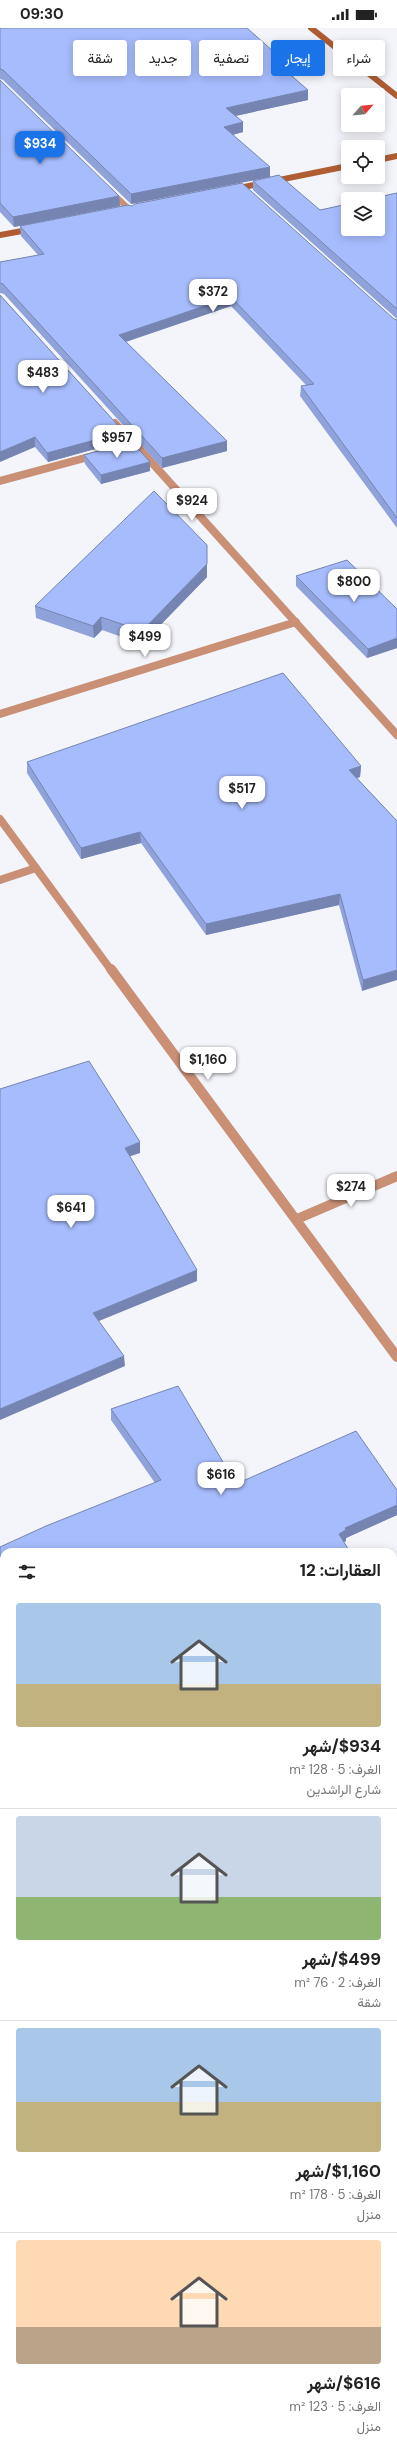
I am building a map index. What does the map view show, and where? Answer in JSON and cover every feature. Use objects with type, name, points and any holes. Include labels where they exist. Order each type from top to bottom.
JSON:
[{"type":"street","points":[[311,28],[397,96]]},
{"type":"street","points":[[385,159],[397,156]]},
{"type":"street","points":[[228,190],[341,167]]},
{"type":"street","points":[[102,183],[131,211]]},
{"type":"street","points":[[243,187],[249,193]]},
{"type":"street","points":[[123,212],[138,209]]},
{"type":"street","points":[[0,235],[38,228]]},
{"type":"street","points":[[108,414],[131,445],[296,622],[397,735]]},
{"type":"street","points":[[0,481],[105,452]]},
{"type":"street","points":[[0,714],[296,622]]},
{"type":"street","points":[[0,819],[297,1219],[397,1357]]},
{"type":"street","points":[[0,880],[36,868]]},
{"type":"street","points":[[297,1219],[397,1176]]},
{"type":"building","points":[[0,28],[247,28],[260,40],[199,40],[199,76],[263,76],[263,42],[271,49],[271,76],[292,76],[308,90],[226,108],[243,122],[224,127],[270,167],[131,194],[3,70],[0,69]]},
{"type":"building","points":[[0,80],[119,196],[13,217],[0,203]]},
{"type":"building","points":[[279,175],[320,210],[341,206],[341,236],[385,236],[385,196],[397,193],[397,309],[253,181]]},
{"type":"building","points":[[242,183],[394,319],[397,320],[397,518],[301,386],[314,384],[231,297],[119,335],[227,441],[162,458],[3,284],[0,283],[0,262],[44,254],[20,226],[128,205],[132,206],[135,204]]},
{"type":"building","points":[[0,295],[124,432],[47,453],[35,437],[0,452]]},
{"type":"building","points":[[132,442],[150,462],[101,475],[84,455]]},
{"type":"building","points":[[154,491],[207,545],[207,564],[142,631],[101,617],[93,626],[35,606]]},
{"type":"building","points":[[347,560],[397,609],[397,638],[368,649],[296,576]]},
{"type":"building","points":[[283,673],[361,766],[349,770],[397,821],[397,970],[363,980],[340,894],[206,924],[140,832],[81,848],[27,762]]},
{"type":"building","points":[[89,1061],[140,1142],[125,1148],[197,1270],[93,1313],[124,1356],[0,1409],[0,1089]]},
{"type":"building","points":[[178,1386],[236,1484],[356,1431],[397,1490],[397,1505],[345,1528],[346,1530],[339,1534],[348,1548],[0,1548],[46,1526],[161,1480],[111,1409]]}]
